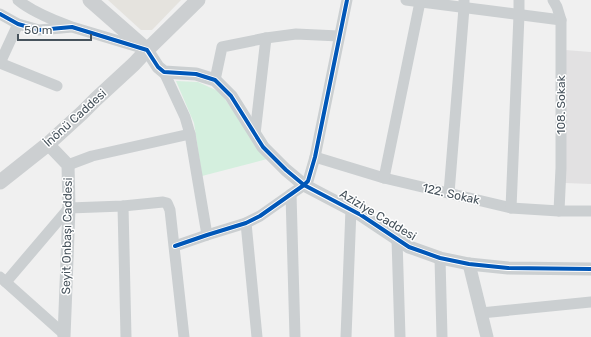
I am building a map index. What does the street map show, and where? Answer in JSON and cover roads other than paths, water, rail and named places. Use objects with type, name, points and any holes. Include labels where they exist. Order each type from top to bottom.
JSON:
[{"type":"main road","points":[[90,0],[146,50]]},
{"type":"main road","name":"İnönü Caddesi","points":[[0,182],[48,144],[82,114],[198,0]]},
{"type":"street","points":[[18,0],[22,4],[72,27],[146,50],[158,67],[164,72],[185,117],[190,134],[207,235]]},
{"type":"street","points":[[174,246],[246,223],[260,216],[308,181],[315,157],[347,0]]},
{"type":"street","points":[[406,0],[464,4],[519,15],[561,20]]},
{"type":"street","points":[[511,208],[519,0]]},
{"type":"street","name":"108. Sokak","points":[[553,0],[561,20],[561,168],[559,211]]},
{"type":"street","points":[[384,178],[420,2]]},
{"type":"street","points":[[449,193],[464,4]]},
{"type":"street","points":[[0,14],[18,24],[39,30],[72,27]]},
{"type":"street","points":[[18,24],[0,63],[57,86]]},
{"type":"street","points":[[215,80],[222,47],[266,38],[296,34],[339,36]]},
{"type":"street","points":[[255,134],[266,38]]},
{"type":"street","name":"Aziziye Caddesi","points":[[164,72],[196,74],[215,80],[231,96],[263,147],[286,170],[304,185],[351,209],[409,247],[440,258],[469,264],[508,268],[591,269]]},
{"type":"street","points":[[68,165],[92,156],[190,134]]},
{"type":"street","name":"Seyit Onbaşı Caddesi","points":[[48,144],[68,165],[69,208],[64,336]]},
{"type":"street","name":"122. Sokak","points":[[315,157],[384,178],[511,208],[591,211]]},
{"type":"street","points":[[292,194],[295,337]]},
{"type":"street","points":[[64,336],[3,280],[69,208],[123,206],[163,202],[167,203],[170,210],[184,337]]},
{"type":"street","points":[[123,206],[126,337]]},
{"type":"street","points":[[346,337],[351,209]]},
{"type":"street","points":[[246,223],[257,337]]},
{"type":"street","points":[[397,239],[400,337]]},
{"type":"street","points":[[440,258],[442,337]]},
{"type":"street","points":[[469,264],[487,337]]},
{"type":"street","points":[[481,313],[591,302]]}]
